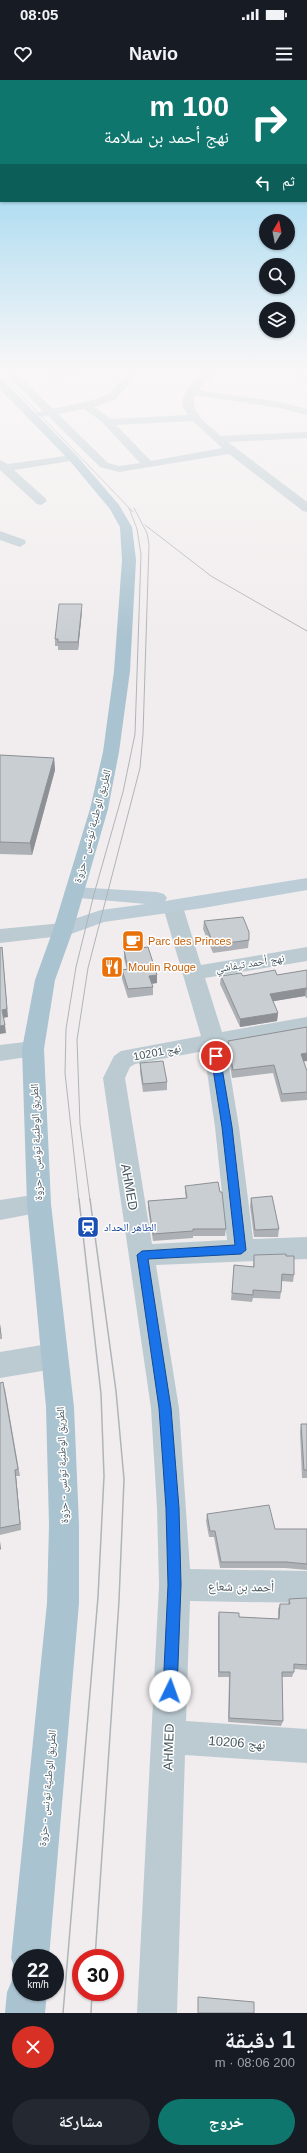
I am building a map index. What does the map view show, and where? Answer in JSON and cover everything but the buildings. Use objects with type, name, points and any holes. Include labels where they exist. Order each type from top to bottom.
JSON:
[{"type":"main road","name":"الطريق الوطنية تونس - حزوة","points":[[31,1949],[63,1603],[64,1517],[60,1407],[39,1204],[33,1049],[45,980],[63,930],[99,809],[111,752],[122,671],[129,560],[128,541],[124,520],[73,458]]},
{"type":"main road","points":[[74,893],[160,898],[307,873]]},
{"type":"main road","points":[[63,930],[102,916],[173,907],[307,884]]},
{"type":"main road","points":[[25,2013],[26,2001]]},
{"type":"street","points":[[3,465],[71,458]]},
{"type":"street","points":[[96,458],[104,465],[119,469],[185,458]]},
{"type":"street","points":[[142,458],[148,465]]},
{"type":"street","points":[[241,458],[307,508]]},
{"type":"street","points":[[3,465],[41,501]]},
{"type":"street","points":[[0,535],[20,543]]},
{"type":"street","points":[[173,907],[194,972],[214,1042],[227,1127],[241,1250]]},
{"type":"street","points":[[0,936],[63,930]]},
{"type":"street","name":"نهج أحمد تيفاشي","points":[[194,972],[307,954]]},
{"type":"street","name":"نهج 10201","points":[[114,1078],[116,1069],[129,1057],[307,1025]]},
{"type":"street","points":[[0,1053],[33,1049]]},
{"type":"street","name":"AHMED","points":[[114,1078],[122,1142],[142,1255],[165,1408],[172,1508],[175,1585],[157,2013]]},
{"type":"street","points":[[0,1210],[39,1204]]},
{"type":"street","points":[[142,1255],[307,1248]]},
{"type":"street","points":[[0,1365],[54,1356]]},
{"type":"street","name":"أحمد بن شعاع","points":[[175,1585],[307,1587]]},
{"type":"street","name":"نهج 10206","points":[[168,1737],[307,1746]]},
{"type":"tram line","points":[[82,458],[133,512]]},
{"type":"tram line","points":[[79,1200],[65,1073],[66,1029],[76,967],[94,894],[123,792],[135,734],[141,554],[137,529],[129,508]]},
{"type":"tram line","points":[[90,1200],[80,1124],[77,1040],[88,968],[140,768],[143,734],[149,544],[147,533],[134,508]]},
{"type":"tram line","points":[[145,525],[211,576],[307,631]]},
{"type":"tram line","points":[[63,2013],[98,1597],[104,1476],[101,1394],[79,1199]]},
{"type":"tram line","points":[[90,1199],[116,1391],[124,1479],[119,1601],[96,1949]]},
{"type":"tram line","points":[[91,2013],[92,2001]]},
{"type":"place","name":"Parc des Princes","points":[[133,941]]},
{"type":"place","name":"Moulin Rouge","points":[[112,967]]},
{"type":"place","name":"الطاهر الحداد","points":[[88,1227]]},
{"type":"route","points":[[170,1691],[175,1585],[172,1508],[165,1408],[142,1255],[241,1250],[227,1127],[216,1056]]}]
